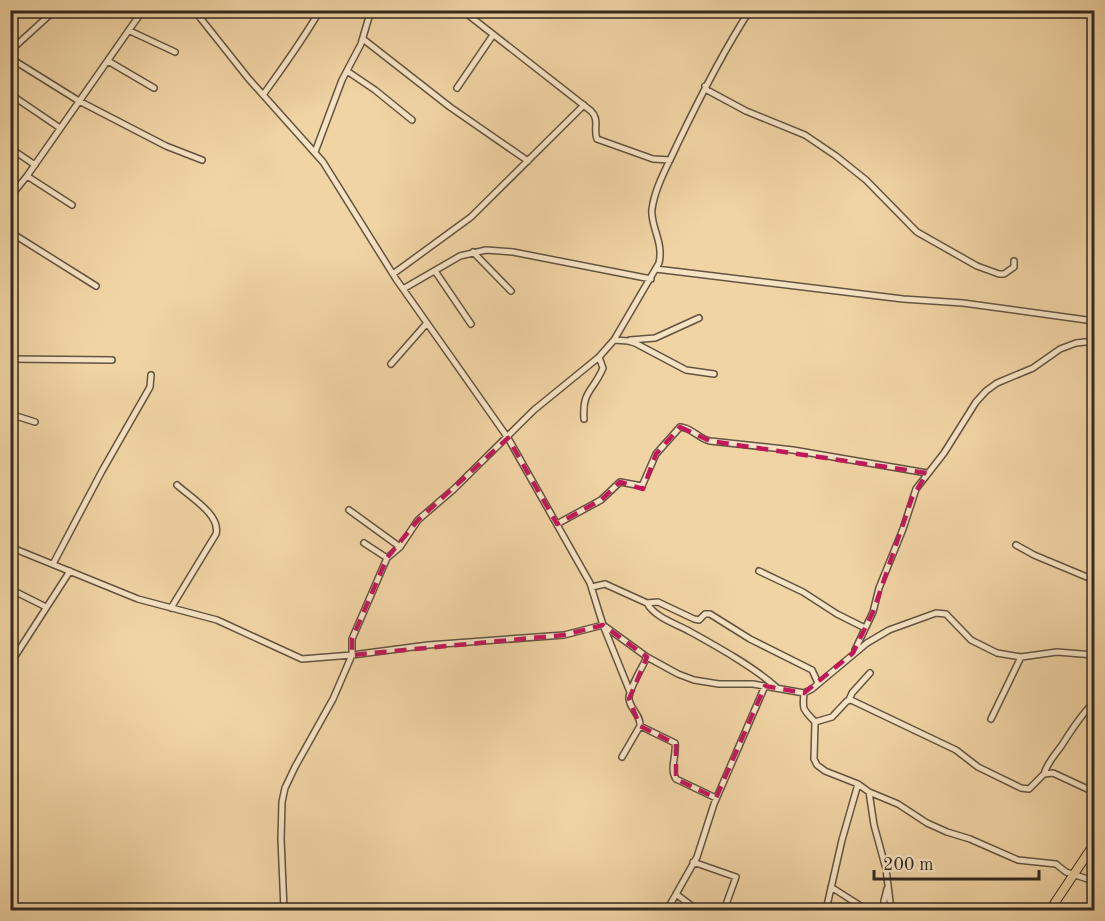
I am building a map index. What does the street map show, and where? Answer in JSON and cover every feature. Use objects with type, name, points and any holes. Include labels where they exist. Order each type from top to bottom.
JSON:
[{"type":"main road","points":[[1050,910],[1095,844]]},
{"type":"street","points":[[10,51],[55,10]]},
{"type":"street","points":[[10,196],[35,165],[143,10]]},
{"type":"street","points":[[194,10],[225,51],[315,152],[403,289],[508,438],[592,587],[603,625],[630,692]]},
{"type":"street","points":[[263,95],[307,34],[320,10]]},
{"type":"street","points":[[315,152],[346,72],[363,39],[371,10]]},
{"type":"street","points":[[462,10],[585,105],[596,117],[597,139],[653,159],[670,160]]},
{"type":"street","points":[[284,910],[281,839],[282,802],[285,788],[333,699],[352,655],[352,639],[387,558],[400,547],[418,520],[508,438],[534,410],[599,357],[614,340],[656,269],[660,254],[652,209],[670,160],[705,86],[750,10]]},
{"type":"street","points":[[130,31],[175,52]]},
{"type":"street","points":[[457,88],[493,35]]},
{"type":"street","points":[[363,39],[450,107],[528,160]]},
{"type":"street","points":[[10,58],[79,101],[166,146],[202,160]]},
{"type":"street","points":[[108,61],[154,88]]},
{"type":"street","points":[[346,72],[375,90],[412,120]]},
{"type":"street","points":[[705,86],[707,90],[746,111],[805,135],[859,173],[898,212],[910,228],[977,267],[1004,274],[1014,267],[1014,261]]},
{"type":"street","points":[[10,94],[60,128]]},
{"type":"street","points":[[393,274],[471,217],[585,105]]},
{"type":"street","points":[[10,148],[35,165]]},
{"type":"street","points":[[27,176],[72,205]]},
{"type":"street","points":[[10,245],[12,233],[96,286]]},
{"type":"street","points":[[403,289],[460,256],[486,250],[513,252],[651,279]]},
{"type":"street","points":[[473,252],[511,291]]},
{"type":"street","points":[[656,269],[963,303],[1095,321]]},
{"type":"street","points":[[435,271],[471,324]]},
{"type":"street","points":[[614,340],[655,338],[699,318]]},
{"type":"street","points":[[391,364],[427,323]]},
{"type":"street","points":[[628,341],[686,370],[714,374]]},
{"type":"street","points":[[854,653],[873,612],[879,588],[903,530],[912,498],[976,402],[997,383],[1033,368],[1068,345],[1095,341]]},
{"type":"street","points":[[584,419],[585,398],[603,368],[599,357]]},
{"type":"street","points":[[10,359],[112,360]]},
{"type":"street","points":[[53,564],[102,471],[152,384],[151,375]]},
{"type":"street","points":[[10,414],[35,422]]},
{"type":"street","points":[[557,524],[601,500],[620,482],[642,486],[659,449],[683,426],[699,437],[711,441],[803,451],[927,473]]},
{"type":"street","points":[[171,608],[218,527],[214,518],[177,485]]},
{"type":"street","points":[[349,510],[400,547]]},
{"type":"street","points":[[364,543],[387,558]]},
{"type":"street","points":[[1016,545],[1034,555],[1095,580]]},
{"type":"street","points":[[10,547],[138,599],[217,620],[302,659],[428,645],[564,635],[603,625]]},
{"type":"street","points":[[10,664],[70,571]]},
{"type":"street","points":[[759,571],[803,592],[837,614],[865,628]]},
{"type":"street","points":[[592,587],[606,584],[647,603],[658,602],[697,620],[705,614],[710,614],[750,639],[812,670],[818,683]]},
{"type":"street","points":[[10,589],[46,607]]},
{"type":"street","points":[[647,603],[663,617],[735,658],[777,688]]},
{"type":"street","points":[[603,625],[647,657],[678,674],[705,682],[765,686],[804,693],[854,653],[889,630],[929,614],[942,613],[949,616],[976,643],[997,653],[1021,657],[1057,652],[1095,655]]},
{"type":"street","points":[[622,757],[640,726],[629,699],[630,692],[647,657]]},
{"type":"street","points":[[991,719],[1021,657]]},
{"type":"street","points":[[816,722],[832,717],[870,673]]},
{"type":"street","points":[[667,910],[697,857],[716,798],[765,686]]},
{"type":"street","points":[[804,693],[802,708],[816,722]]},
{"type":"street","points":[[849,700],[956,750],[978,767],[1021,788],[1029,789],[1044,774],[1048,761],[1060,748],[1083,712],[1094,705]]},
{"type":"street","points":[[816,722],[814,748],[817,765],[825,771],[858,784],[869,792],[898,804],[927,823],[947,832],[970,839],[1018,860],[1056,864],[1066,872],[1095,881]]},
{"type":"street","points":[[640,726],[675,743],[673,769],[676,779],[716,798]]},
{"type":"street","points":[[1044,774],[1057,774],[1095,792]]},
{"type":"street","points":[[826,910],[858,784]]},
{"type":"street","points":[[869,792],[873,825],[886,869],[891,910]]},
{"type":"street","points":[[693,862],[736,877],[724,910]]},
{"type":"street","points":[[884,910],[888,886]]},
{"type":"street","points":[[831,887],[867,910]]},
{"type":"street","points":[[676,894],[698,910]]},
{"type":"highlighted area","points":[[680,427],[710,441],[927,473],[912,498],[873,612],[853,653],[804,693],[765,686],[716,798],[676,779],[676,744],[640,726],[629,699],[647,657],[603,625],[564,635],[352,655],[352,639],[387,558],[418,520],[508,438],[557,524],[601,500],[620,482],[643,489],[656,454]]}]
